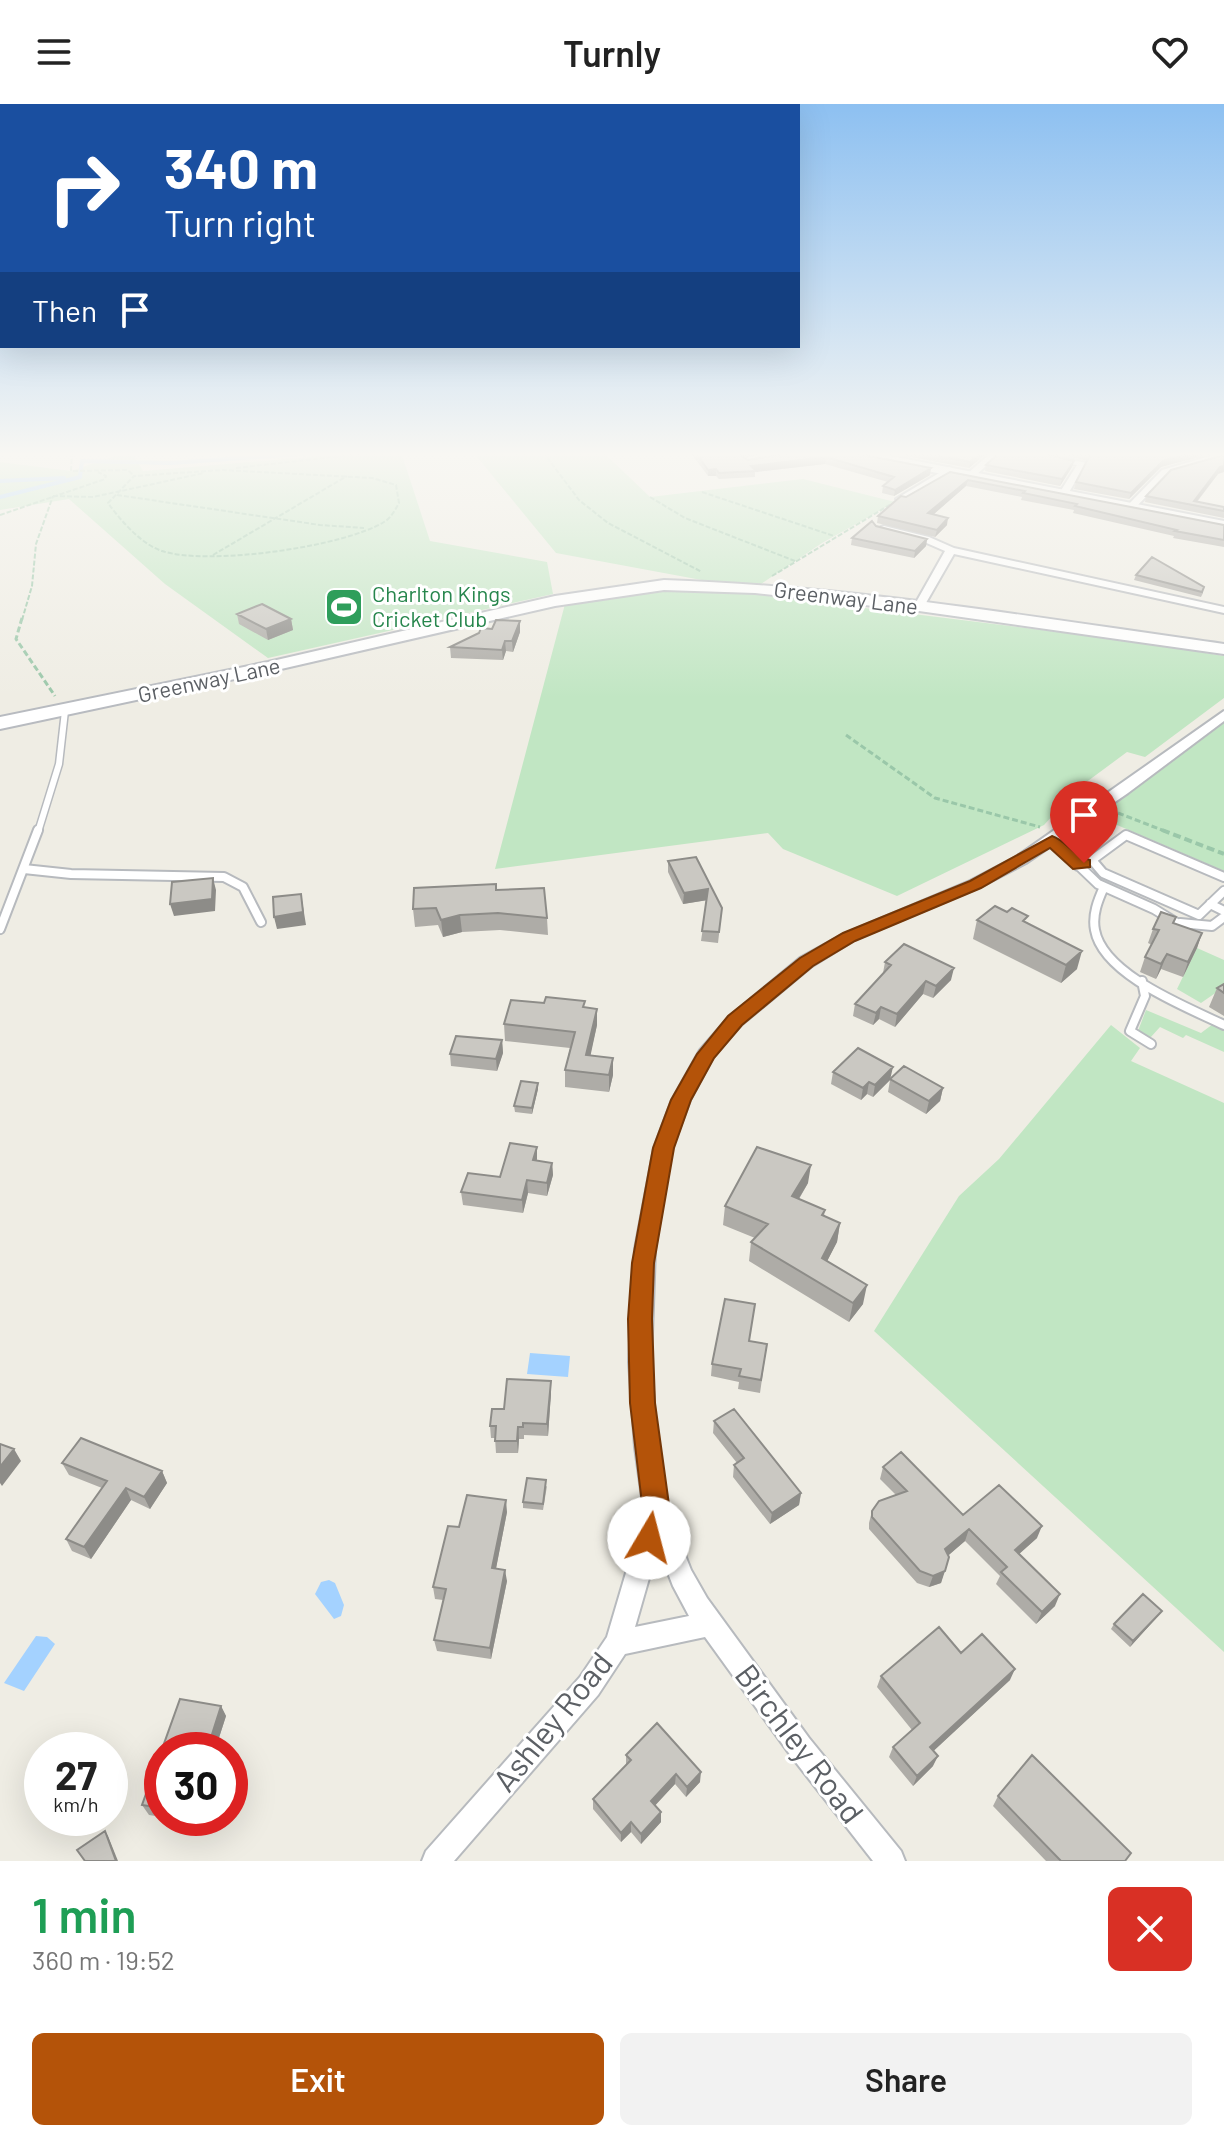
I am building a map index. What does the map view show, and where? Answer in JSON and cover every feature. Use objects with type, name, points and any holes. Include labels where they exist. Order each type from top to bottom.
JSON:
[{"type":"street","points":[[904,534],[951,550],[1224,610]]},
{"type":"street","points":[[919,606],[951,550]]},
{"type":"street","name":"Greenway Lane","points":[[0,723],[555,601],[639,587],[755,588],[919,606],[1224,649]]},
{"type":"street","name":"Ashley Road","points":[[436,1861],[589,1686],[618,1643],[656,1512],[642,1403],[641,1280],[660,1161],[671,1125],[706,1054],[735,1021],[806,962],[860,931],[975,884],[1052,840],[1224,715]]},
{"type":"street","name":"Birchley Road","points":[[656,1512],[682,1578],[710,1624],[791,1735],[891,1861]]},
{"type":"street","points":[[618,1643],[710,1624]]},
{"type":"lane","points":[[0,929],[24,869],[66,739],[65,711]]},
{"type":"lane","points":[[1078,866],[1092,860],[1126,835],[1224,877]]},
{"type":"lane","points":[[1052,840],[1104,887],[1178,922],[1185,928],[1187,936]]},
{"type":"lane","points":[[1092,860],[1103,873],[1199,915],[1224,891]]},
{"type":"lane","points":[[24,869],[71,874],[224,877],[243,887],[261,922]]},
{"type":"lane","points":[[1104,887],[1096,909],[1095,933],[1110,956],[1142,981],[1224,1025]]},
{"type":"lane","points":[[1210,904],[1224,911]]},
{"type":"lane","points":[[1178,922],[1212,926],[1224,917]]},
{"type":"lane","points":[[1142,981],[1145,996],[1130,1031],[1151,1044]]},
{"type":"path","points":[[40,534],[32,586],[16,639],[65,711]]},
{"type":"path","points":[[139,534],[162,551],[211,556],[277,551],[344,534]]},
{"type":"path","points":[[211,556],[249,534]]},
{"type":"path","points":[[628,534],[734,586]]},
{"type":"path","points":[[726,534],[795,561]]},
{"type":"path","points":[[828,534],[834,536]]},
{"type":"path","points":[[755,588],[838,534]]},
{"type":"path","points":[[846,735],[935,798],[1042,828],[1052,840]]},
{"type":"green space","name":"Charlton Kings Cricket Club","points":[[109,534],[428,534],[430,541],[547,562],[553,594],[268,658],[165,584]]},
{"type":"green space","points":[[540,534],[838,534],[755,588],[556,553]]},
{"type":"green space","points":[[703,588],[1138,642],[1224,656],[1224,698],[1145,757],[1127,752],[1077,789],[1044,825],[897,896],[783,849],[768,833],[495,869],[565,604],[611,595]]},
{"type":"green space","points":[[1224,718],[1224,871],[1117,825],[1072,854],[1065,850],[1076,837],[1068,832]]},
{"type":"green space","points":[[1197,948],[1224,960],[1224,987],[1201,1003],[1177,989]]},
{"type":"green space","points":[[1146,1010],[1201,1033],[1213,1024],[1224,1030],[1224,1052],[1160,1027],[1150,1038],[1138,1031]]},
{"type":"green space","points":[[1111,1025],[1140,1048],[1131,1061],[1224,1103],[1224,1652],[874,1331],[959,1196],[999,1159]]},
{"type":"water","points":[[530,1353],[570,1356],[568,1377],[527,1374]]},
{"type":"water","points":[[329,1580],[335,1583],[344,1605],[341,1616],[334,1619],[315,1594],[321,1582]]},
{"type":"water","points":[[36,1636],[47,1637],[55,1644],[24,1691],[4,1683]]},
{"type":"building","points":[[857,534],[907,534],[927,539],[915,551],[852,538]]},
{"type":"building","points":[[1191,534],[1224,534],[1224,540]]},
{"type":"building","points":[[1152,557],[1204,587],[1202,592],[1136,575]]},
{"type":"building","points":[[262,604],[291,619],[266,629],[237,614]]},
{"type":"building","points":[[496,620],[520,621],[512,641],[505,641],[502,650],[450,647],[479,633],[481,628],[492,629]]},
{"type":"building","points":[[696,857],[722,908],[719,932],[702,931],[708,889],[684,893],[668,861]]},
{"type":"building","points":[[213,878],[212,899],[170,904],[172,882]]},
{"type":"building","points":[[496,884],[496,890],[544,888],[547,918],[498,913],[460,915],[441,920],[436,908],[413,909],[414,888]]},
{"type":"building","points":[[301,894],[303,912],[274,917],[273,897]]},
{"type":"building","points":[[995,906],[1007,912],[1012,908],[1028,916],[1023,921],[1082,951],[1066,965],[977,920]]},
{"type":"building","points":[[1161,912],[1176,917],[1173,923],[1202,933],[1188,962],[1167,954],[1161,964],[1145,957],[1159,930],[1153,929]]},
{"type":"building","points":[[904,944],[954,968],[936,986],[926,981],[897,1014],[881,1007],[876,1013],[855,1004],[891,965],[885,962]]},
{"type":"building","points":[[546,997],[585,1001],[583,1007],[597,1009],[586,1055],[613,1058],[609,1075],[565,1070],[575,1032],[504,1024],[511,1000],[544,1003]]},
{"type":"building","points":[[456,1036],[502,1040],[496,1059],[450,1054]]},
{"type":"building","points":[[858,1048],[893,1067],[875,1085],[869,1082],[863,1088],[833,1072]]},
{"type":"building","points":[[904,1066],[943,1088],[929,1101],[890,1079]]},
{"type":"building","points":[[521,1081],[538,1083],[532,1108],[514,1106]]},
{"type":"building","points":[[510,1143],[537,1147],[533,1160],[552,1163],[547,1183],[527,1180],[522,1200],[461,1192],[468,1173],[500,1177]]},
{"type":"building","points":[[757,1147],[811,1165],[792,1196],[825,1210],[822,1215],[840,1223],[822,1258],[867,1285],[853,1303],[751,1242],[768,1224],[725,1206]]},
{"type":"building","points":[[725,1299],[755,1304],[749,1341],[767,1344],[761,1380],[739,1376],[741,1369],[712,1364]]},
{"type":"building","points":[[507,1379],[551,1381],[547,1424],[523,1423],[523,1427],[518,1427],[517,1441],[495,1441],[496,1426],[490,1426],[492,1409],[504,1409]]},
{"type":"building","points":[[734,1409],[801,1493],[772,1513],[734,1465],[744,1458],[714,1421]]},
{"type":"building","points":[[81,1438],[162,1471],[144,1497],[126,1488],[84,1547],[66,1539],[107,1481],[62,1463]]},
{"type":"building","points":[[0,1444],[14,1449],[0,1467]]},
{"type":"building","points":[[901,1452],[963,1515],[999,1485],[1042,1526],[1015,1550],[1060,1594],[1042,1612],[1001,1572],[1007,1567],[969,1529],[945,1549],[949,1557],[945,1571],[933,1576],[920,1571],[872,1517],[872,1511],[879,1501],[907,1491],[883,1467]]},
{"type":"building","points":[[527,1478],[546,1480],[543,1504],[523,1502]]},
{"type":"building","points":[[467,1495],[506,1500],[492,1568],[505,1570],[490,1648],[434,1640],[446,1589],[433,1587],[448,1526],[459,1527]]},
{"type":"building","points":[[1143,1594],[1162,1611],[1133,1641],[1114,1624]]},
{"type":"building","points":[[939,1627],[961,1653],[982,1634],[1015,1669],[930,1747],[938,1756],[917,1776],[893,1747],[920,1723],[881,1676]]},
{"type":"building","points":[[180,1699],[221,1706],[213,1732],[168,1732]]},
{"type":"building","points":[[657,1723],[701,1772],[687,1787],[676,1774],[651,1801],[661,1812],[641,1834],[631,1822],[621,1833],[593,1799],[631,1760],[626,1755]]},
{"type":"building","points":[[1032,1755],[1131,1853],[1125,1861],[1061,1861],[998,1796]]},
{"type":"building","points":[[98,1836],[107,1836],[116,1861],[85,1861],[77,1850]]},
{"type":"place","name":"Charlton Kings Cricket Club","points":[[344,607]]},
{"type":"route","points":[[649,1538],[656,1512],[642,1403],[640,1319],[643,1263],[663,1148],[681,1100],[706,1054],[735,1021],[767,992],[806,962],[849,937],[975,884],[1052,840],[1078,866],[1084,863]]}]
